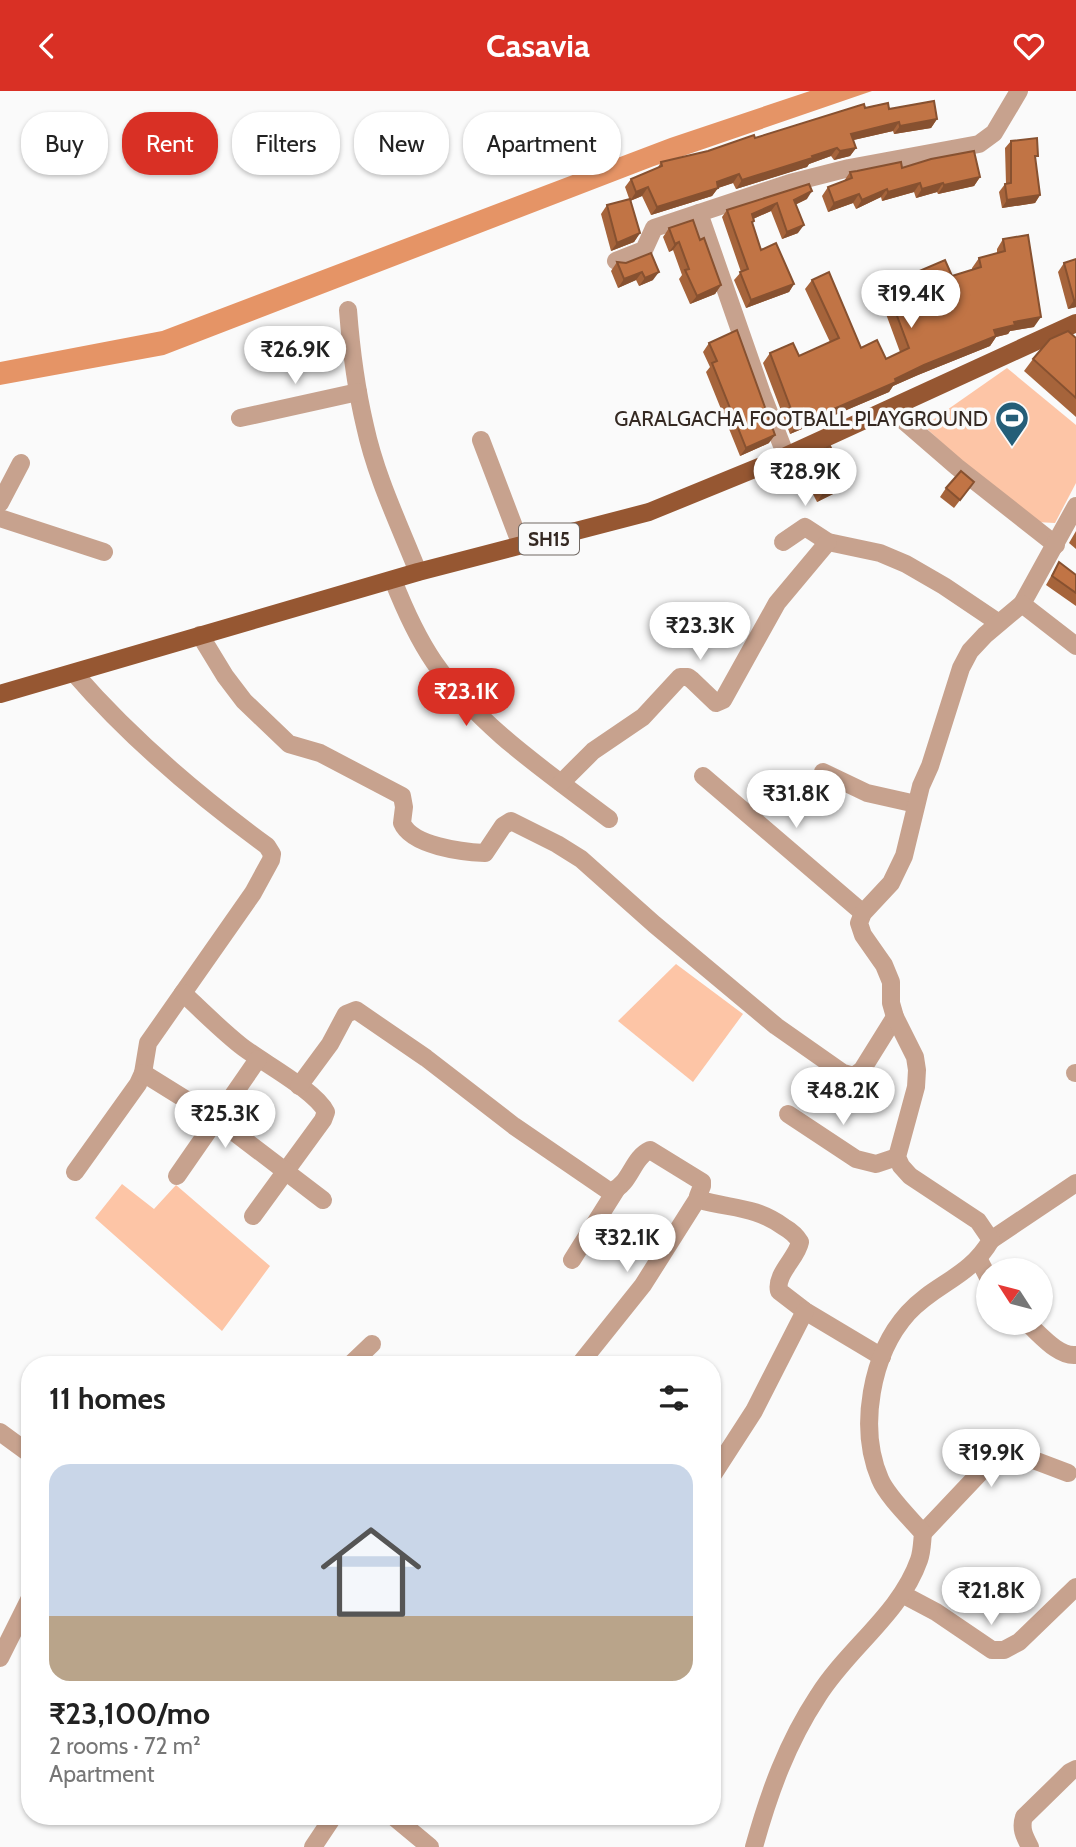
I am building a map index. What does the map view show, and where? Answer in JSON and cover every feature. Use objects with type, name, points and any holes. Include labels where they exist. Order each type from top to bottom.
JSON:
[{"type":"main road","name":"SH15","points":[[0,694],[418,572],[649,512],[786,456],[1076,323]]},
{"type":"street","points":[[616,261],[644,250],[654,228],[790,183],[849,167],[979,144],[994,134],[1019,91]]},
{"type":"street","points":[[699,213],[786,456]]},
{"type":"street","points":[[348,310],[365,428],[379,473],[418,572]]},
{"type":"street","points":[[240,418],[358,391]]},
{"type":"street","points":[[890,409],[957,467],[1056,545]]},
{"type":"street","points":[[481,440],[521,545]]},
{"type":"street","points":[[0,503],[21,463]]},
{"type":"street","points":[[991,1240],[978,1221],[911,1176],[901,1166],[897,1157],[916,1087],[917,1070],[915,1058],[895,1017],[891,1003],[891,982],[884,965],[863,935],[859,923],[863,913],[891,883],[904,856],[916,804],[961,668],[970,652],[1022,604],[1076,506]]},
{"type":"street","points":[[0,517],[104,552]]},
{"type":"street","points":[[783,542],[805,527],[828,542],[865,549],[892,558],[944,586],[999,623]]},
{"type":"street","points":[[561,783],[593,751],[643,717],[680,677],[692,680],[716,703],[723,699],[777,603],[828,542]]},
{"type":"street","points":[[393,580],[405,611],[433,661],[451,683],[515,748],[609,819]]},
{"type":"street","points":[[1022,604],[1076,646]]},
{"type":"street","points":[[200,635],[244,701],[289,744],[320,753],[402,796],[402,823],[411,834],[436,847],[485,853],[503,825],[511,821],[557,844],[581,859],[776,1026],[843,1073],[854,1076],[862,1070],[895,1017]]},
{"type":"street","points":[[74,673],[118,722],[152,754],[192,789],[267,846],[272,854],[253,893],[148,1044],[143,1073],[75,1172]]},
{"type":"street","points":[[822,772],[867,793],[916,804]]},
{"type":"street","points":[[704,776],[863,913]]},
{"type":"street","points":[[183,993],[222,1031],[325,1108],[326,1116],[253,1216]]},
{"type":"street","points":[[299,1086],[330,1044],[346,1014],[356,1010],[445,1072],[514,1126],[599,1185],[615,1190]]},
{"type":"street","points":[[177,1176],[258,1059]]},
{"type":"street","points":[[143,1073],[217,1119],[323,1200]]},
{"type":"street","points":[[788,1114],[856,1159],[876,1164],[897,1157]]},
{"type":"street","points":[[572,1260],[615,1190],[625,1182],[642,1155],[650,1150],[702,1182],[698,1198],[643,1285],[586,1356]]},
{"type":"street","points":[[980,1258],[991,1240],[1076,1183]]},
{"type":"street","points":[[698,1198],[764,1214],[796,1235],[800,1242],[798,1250],[778,1281],[782,1294],[805,1311],[882,1357]]},
{"type":"street","points":[[922,1533],[880,1481],[871,1450],[868,1422],[873,1383],[882,1357],[908,1313],[976,1262]]},
{"type":"street","points":[[721,1462],[754,1411],[805,1311]]},
{"type":"street","points":[[1041,1335],[1068,1356],[1076,1355]]},
{"type":"street","points":[[359,1356],[372,1344]]},
{"type":"street","points":[[0,1432],[21,1447]]},
{"type":"street","points":[[754,1847],[767,1798],[794,1737],[833,1675],[898,1602],[920,1558],[922,1533],[993,1459],[1005,1453],[1023,1456],[1068,1473]]},
{"type":"street","points":[[902,1594],[936,1612],[992,1650],[1004,1650],[1019,1642],[1076,1587]]},
{"type":"street","points":[[0,1658],[21,1616]]},
{"type":"street","points":[[1030,1847],[1023,1834],[1024,1817],[1076,1769]]},
{"type":"street","points":[[313,1847],[328,1825]]},
{"type":"street","points":[[404,1825],[430,1847]]},
{"type":"shaded area","points":[[810,91],[872,91],[654,166],[164,355],[0,385],[0,362],[162,331],[573,175],[621,175],[621,157]]},
{"type":"shaded area","name":"GARALGACHA FOOTBALL PLAYGROUND","points":[[1007,368],[1076,425],[1076,483],[1055,523],[1036,522],[971,470],[924,426]]},
{"type":"shaded area","points":[[676,964],[743,1014],[693,1082],[618,1021]]},
{"type":"shaded area","points":[[122,1184],[154,1209],[176,1185],[270,1266],[222,1331],[95,1218]]},
{"type":"building","points":[[934,101],[937,119],[900,126],[899,122],[851,134],[856,148],[840,151],[837,148],[742,180],[739,174],[717,182],[718,188],[657,207],[648,187],[636,192],[631,179],[662,166],[661,162],[708,151],[754,135],[755,138],[864,104],[865,108],[888,103],[889,109]]},
{"type":"building","points":[[1037,138],[1038,156],[1035,156],[1040,195],[1007,200],[1005,184],[1011,183],[1011,141]]},
{"type":"building","points":[[974,151],[980,177],[922,189],[920,183],[888,192],[887,189],[862,200],[859,194],[834,203],[828,187],[852,178],[850,172],[901,162],[902,168]]},
{"type":"building","points":[[809,184],[812,191],[794,200],[804,225],[787,232],[777,203],[752,214],[761,250],[776,243],[794,284],[751,300],[740,272],[748,269],[727,210]]},
{"type":"building","points":[[630,199],[640,233],[617,243],[607,205]]},
{"type":"building","points":[[693,220],[700,240],[704,238],[721,285],[697,296],[685,270],[689,269],[679,242],[675,244],[669,228]]},
{"type":"building","points":[[1028,235],[1041,317],[1014,322],[1015,325],[994,330],[996,336],[924,365],[895,379],[896,382],[797,425],[770,353],[793,343],[799,356],[839,338],[812,280],[829,272],[861,348],[877,340],[886,359],[909,348],[893,305],[919,294],[910,275],[945,260],[952,276],[981,267],[979,258],[1005,251],[1003,239]]},
{"type":"building","points":[[651,253],[659,272],[645,278],[642,272],[624,279],[617,262],[626,263]]},
{"type":"building","points":[[1076,259],[1076,300],[1074,300],[1064,263]]},
{"type":"building","points":[[737,330],[775,435],[746,448],[712,363],[717,361],[709,343]]},
{"type":"building","points":[[1068,331],[1076,338],[1076,398],[1033,359],[1050,339]]},
{"type":"building","points":[[830,446],[847,481],[823,493],[805,458]]},
{"type":"building","points":[[961,471],[974,482],[960,500],[946,488]]},
{"type":"building","points":[[1059,562],[1076,575],[1076,593],[1052,576]]},
{"type":"place","name":"GARALGACHA FOOTBALL PLAYGROUND","points":[[1012,448]]}]
